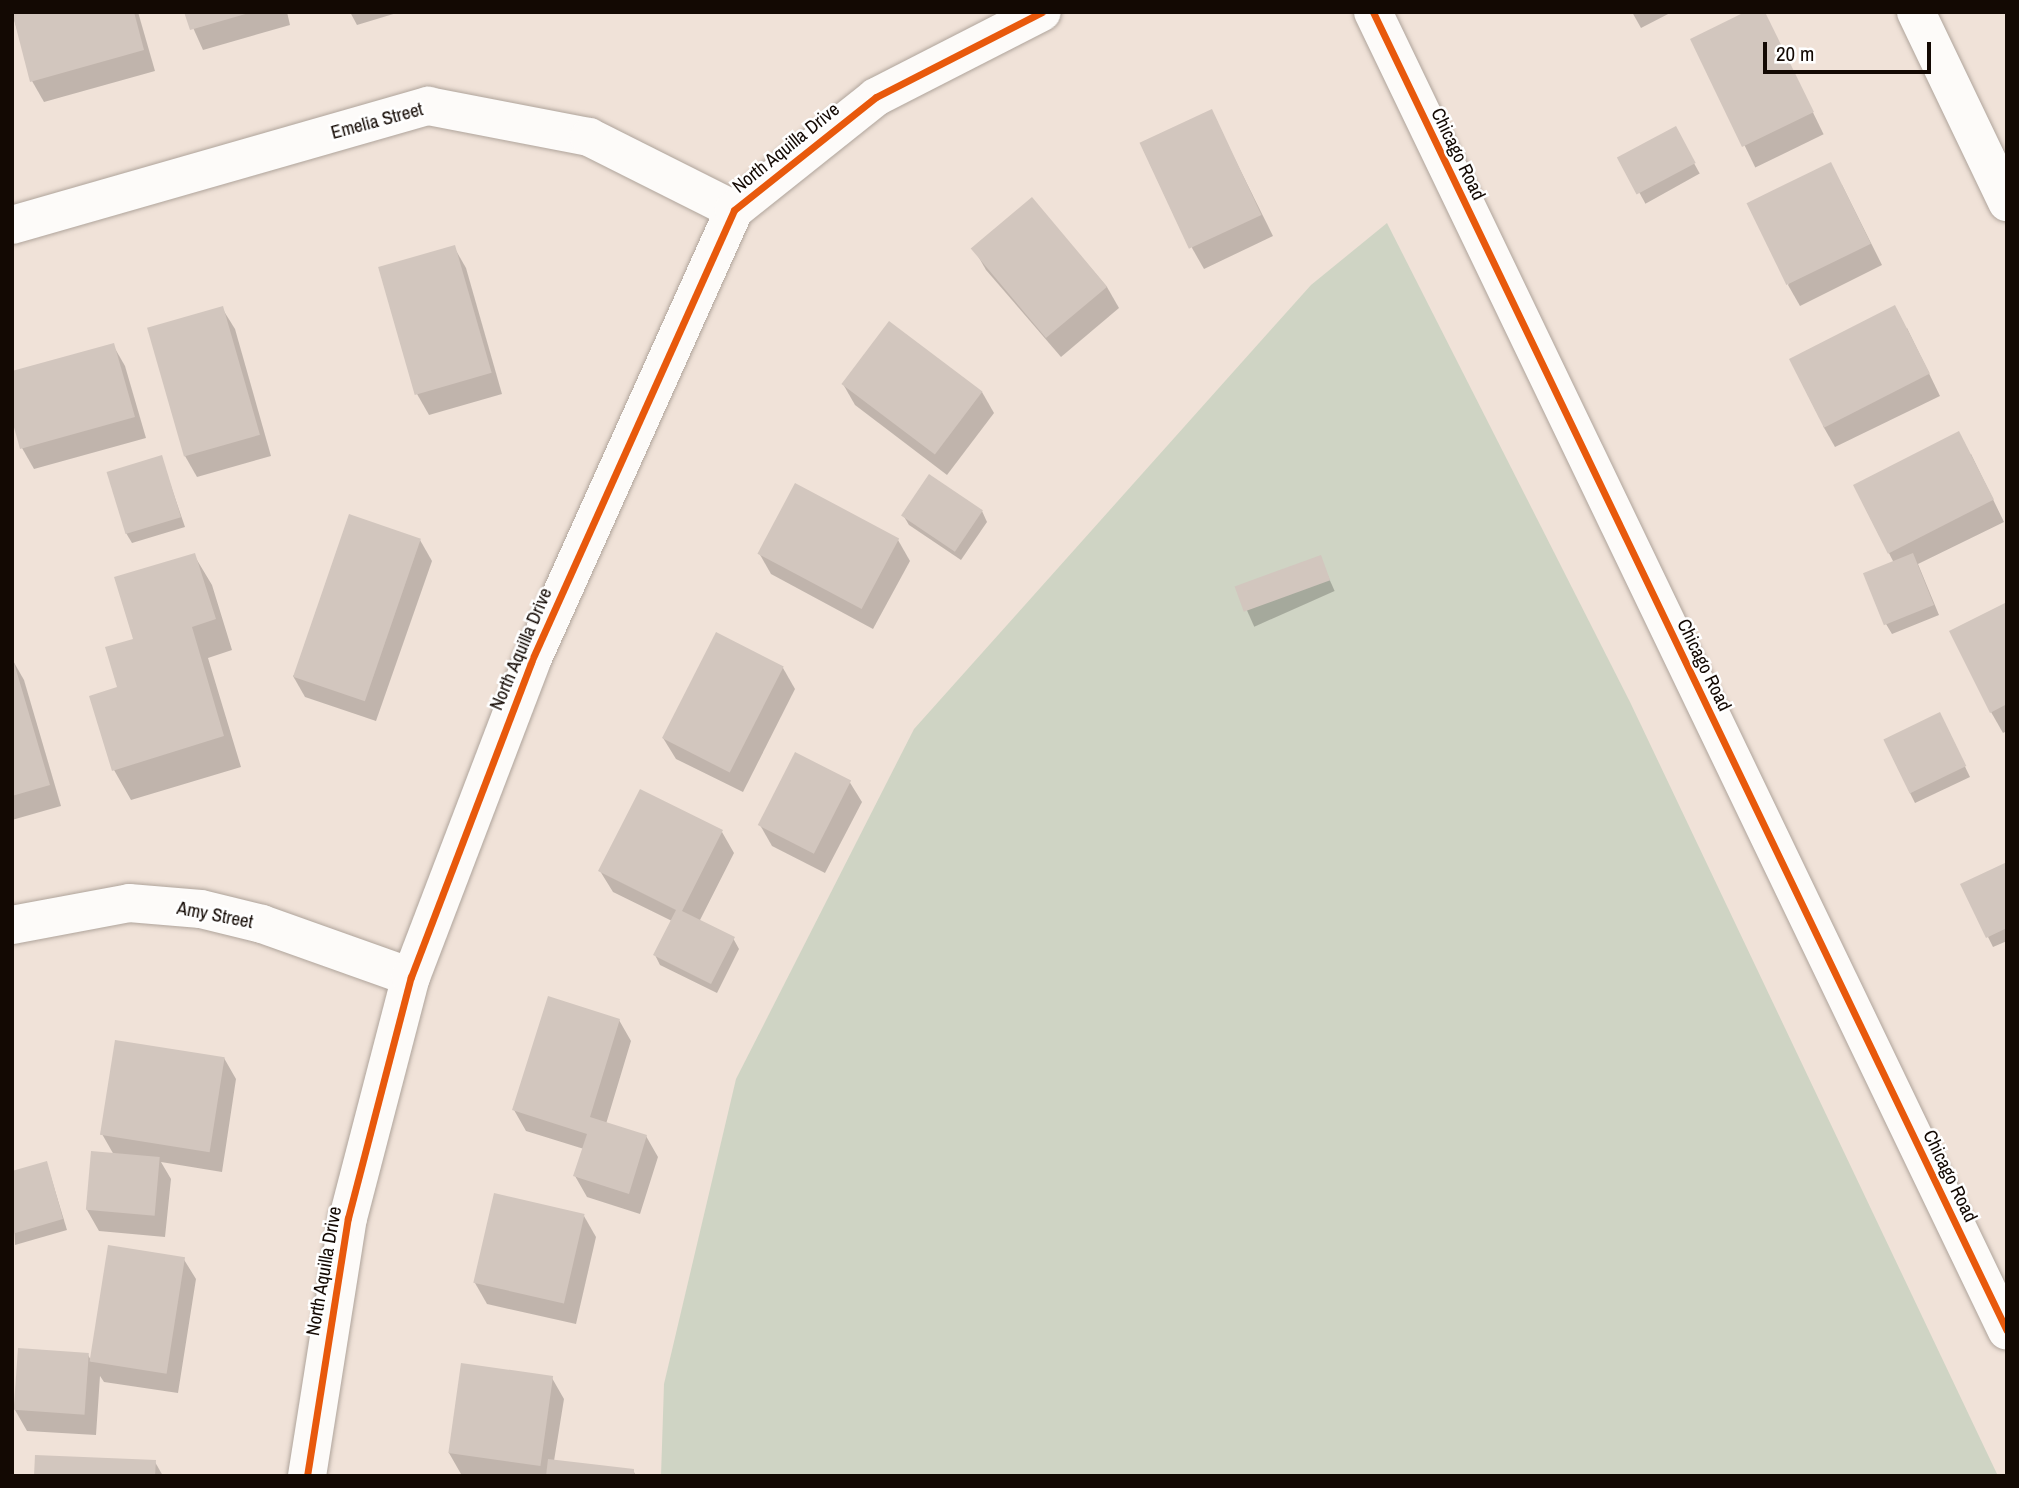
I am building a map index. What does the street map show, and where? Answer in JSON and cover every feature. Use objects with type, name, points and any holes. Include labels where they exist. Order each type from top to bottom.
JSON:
[{"type":"street","name":"North Aquilla Drive","points":[[307,1476],[348,1218],[411,977],[531,662],[734,210],[806,149],[876,97],[1042,12]]},
{"type":"street","name":"Chicago Road","points":[[1373,12],[2007,1331]]},
{"type":"street","points":[[1916,12],[2007,202]]},
{"type":"street","name":"Emelia Street","points":[[12,225],[428,106],[589,137],[734,210]]},
{"type":"street","name":"Amy Street","points":[[12,925],[129,903],[201,909],[262,924],[411,977]]},
{"type":"green space","points":[[1387,223],[1630,702],[1998,1476],[661,1476],[664,1384],[736,1079],[914,729],[1311,285]]},
{"type":"building","points":[[12,12],[134,12],[144,50],[30,82]]},
{"type":"building","points":[[184,12],[249,12],[249,13],[190,30]]},
{"type":"building","points":[[1745,12],[1765,12],[1814,112],[1742,147],[1690,39]]},
{"type":"building","points":[[1212,109],[1261,215],[1189,249],[1139,143]]},
{"type":"building","points":[[1676,126],[1696,163],[1637,195],[1617,157]]},
{"type":"building","points":[[1831,162],[1871,244],[1786,285],[1747,203]]},
{"type":"building","points":[[1032,197],[1107,287],[1046,338],[971,248]]},
{"type":"building","points":[[455,245],[492,373],[415,395],[378,267]]},
{"type":"building","points":[[1895,305],[1930,374],[1824,428],[1789,359]]},
{"type":"building","points":[[223,306],[260,435],[184,457],[147,328]]},
{"type":"building","points":[[889,321],[982,391],[935,455],[841,384]]},
{"type":"building","points":[[114,343],[135,417],[20,449],[12,420],[12,371]]},
{"type":"building","points":[[1959,431],[1994,500],[1888,554],[1853,485]]},
{"type":"building","points":[[162,455],[181,517],[126,534],[107,472]]},
{"type":"building","points":[[929,474],[983,510],[955,552],[901,515]]},
{"type":"building","points":[[795,483],[899,538],[862,609],[757,554]]},
{"type":"building","points":[[349,514],[421,539],[365,701],[293,677]]},
{"type":"building","points":[[195,553],[216,619],[192,627],[224,736],[112,771],[89,696],[117,687],[105,647],[133,639],[114,577]]},
{"type":"building","points":[[1913,553],[1934,605],[1884,625],[1863,573]]},
{"type":"building","points":[[1321,555],[1330,580],[1244,612],[1235,586]]},
{"type":"building","points":[[2007,602],[2007,704],[1990,713],[1949,631]]},
{"type":"building","points":[[716,632],[784,667],[730,773],[662,738]]},
{"type":"building","points":[[12,656],[50,785],[12,796]]},
{"type":"building","points":[[1940,712],[1966,766],[1910,794],[1883,740]]},
{"type":"building","points":[[795,752],[851,781],[814,854],[758,825]]},
{"type":"building","points":[[640,789],[723,830],[682,911],[735,937],[711,984],[653,955],[676,910],[598,871]]},
{"type":"building","points":[[2007,862],[2007,928],[1986,938],[1960,884]]},
{"type":"building","points":[[548,996],[620,1019],[590,1117],[647,1135],[629,1194],[573,1176],[587,1134],[512,1110]]},
{"type":"building","points":[[115,1040],[225,1057],[210,1152],[100,1135]]},
{"type":"building","points":[[91,1151],[160,1157],[155,1216],[86,1210]]},
{"type":"building","points":[[47,1161],[63,1219],[12,1234],[12,1171]]},
{"type":"building","points":[[494,1193],[585,1214],[564,1304],[473,1283]]},
{"type":"building","points":[[108,1245],[185,1257],[167,1374],[90,1362]]},
{"type":"building","points":[[18,1348],[89,1353],[85,1415],[14,1410]]},
{"type":"building","points":[[461,1363],[553,1376],[540,1466],[448,1453]]},
{"type":"building","points":[[35,1455],[156,1460],[155,1476],[34,1476]]},
{"type":"building","points":[[548,1459],[634,1469],[634,1476],[546,1476]]},
{"type":"cycle path","points":[[307,1476],[348,1218],[411,977],[531,662],[734,210],[876,97],[1042,12]]},
{"type":"cycle path","points":[[1373,12],[2007,1331]]}]
